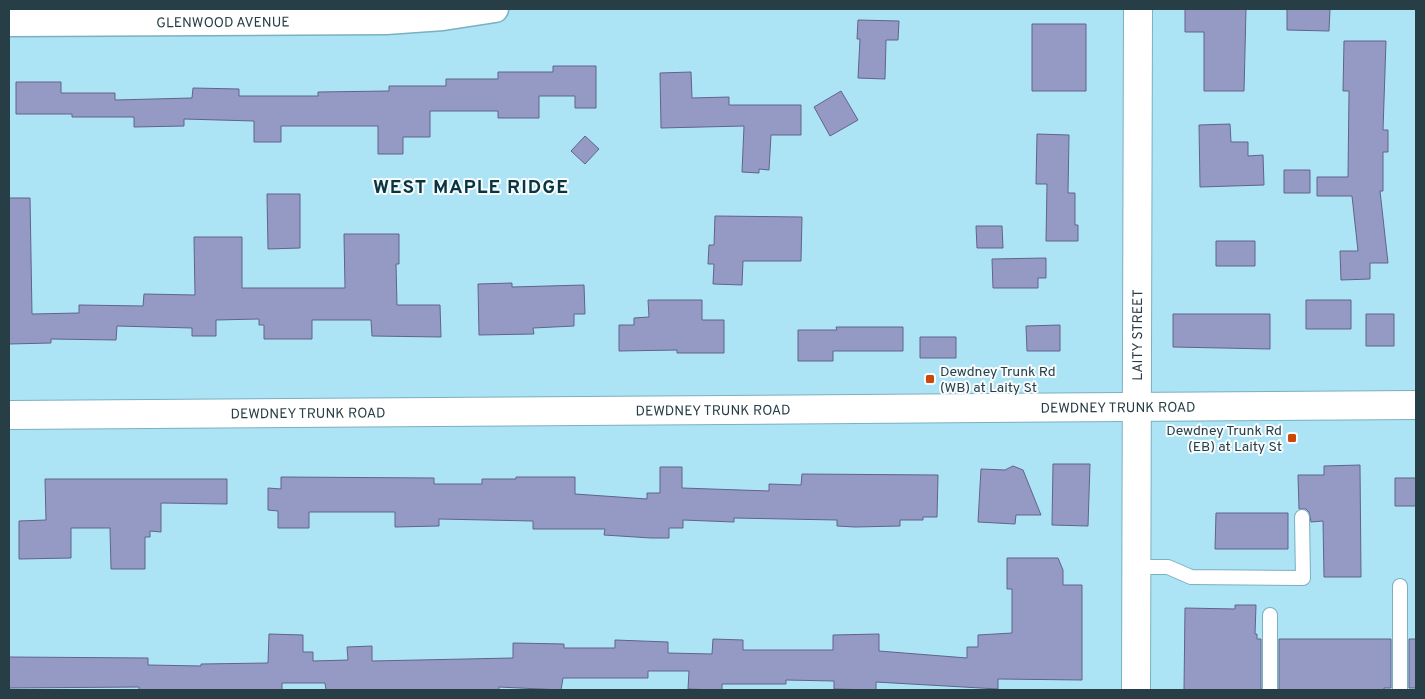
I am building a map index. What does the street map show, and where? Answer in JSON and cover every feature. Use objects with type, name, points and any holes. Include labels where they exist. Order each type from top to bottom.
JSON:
[{"type":"main road","name":"LAITY STREET","points":[[1136,690],[1138,9]]},
{"type":"main road","name":"DEWDNEY TRUNK ROAD","points":[[9,415],[1416,405]]},
{"type":"street","name":"GLENWOOD AVENUE","points":[[9,23],[386,21],[443,17],[495,9]]},
{"type":"lane","points":[[1136,566],[1168,567],[1191,577],[1303,578],[1302,517]]},
{"type":"lane","points":[[1400,586],[1400,690]]},
{"type":"lane","points":[[1270,615],[1270,690]]},
{"type":"building","points":[[1185,9],[1246,9],[1244,91],[1204,91],[1204,32],[1185,32]]},
{"type":"building","points":[[1287,9],[1330,9],[1329,31],[1287,30]]},
{"type":"building","points":[[858,20],[899,21],[898,40],[886,40],[885,79],[858,78],[860,39],[857,39]]},
{"type":"building","points":[[1032,24],[1086,24],[1086,91],[1032,91]]},
{"type":"building","points":[[1344,41],[1386,41],[1383,130],[1388,130],[1388,152],[1383,152],[1383,191],[1380,191],[1388,263],[1370,263],[1370,279],[1341,280],[1340,251],[1358,251],[1352,196],[1317,196],[1317,177],[1348,177],[1349,91],[1343,91]]},
{"type":"building","points":[[553,66],[596,66],[596,108],[575,108],[575,96],[539,96],[539,118],[498,118],[498,111],[430,111],[430,137],[403,137],[403,154],[378,154],[378,126],[281,126],[281,142],[254,142],[254,121],[184,119],[184,126],[134,127],[134,117],[72,117],[72,114],[16,114],[16,82],[61,82],[61,93],[115,93],[115,100],[192,98],[193,88],[239,89],[239,96],[318,96],[318,92],[389,91],[389,86],[446,86],[446,79],[498,79],[498,72],[553,72]]},
{"type":"building","points":[[691,72],[692,98],[729,97],[729,105],[801,105],[801,135],[771,135],[769,170],[759,169],[759,173],[742,172],[744,126],[661,128],[660,73]]},
{"type":"building","points":[[841,91],[858,120],[830,136],[814,107]]},
{"type":"building","points":[[1230,124],[1231,142],[1248,142],[1248,156],[1263,155],[1264,185],[1200,187],[1199,125]]},
{"type":"building","points":[[1037,134],[1069,135],[1068,193],[1075,193],[1075,225],[1078,225],[1078,241],[1046,241],[1047,184],[1036,184]]},
{"type":"building","points":[[585,136],[599,149],[585,164],[571,151]]},
{"type":"building","points":[[1284,170],[1310,170],[1310,193],[1284,193]]},
{"type":"building","points":[[267,194],[300,194],[300,248],[268,249]]},
{"type":"building","points":[[9,198],[30,198],[32,314],[79,313],[79,305],[143,306],[144,294],[195,295],[194,237],[242,237],[242,288],[345,288],[344,234],[399,234],[399,264],[396,264],[397,305],[440,305],[441,337],[372,336],[371,320],[312,320],[312,339],[264,339],[264,325],[259,325],[259,319],[216,320],[216,336],[192,336],[192,328],[117,326],[116,340],[51,339],[51,343],[9,344]]},
{"type":"building","points":[[715,216],[802,217],[801,261],[743,261],[742,285],[713,284],[714,264],[708,264],[709,245],[714,245]]},
{"type":"building","points":[[976,226],[1002,226],[1003,248],[977,248]]},
{"type":"building","points":[[1216,241],[1255,241],[1255,266],[1216,266]]},
{"type":"building","points":[[1046,258],[1046,278],[1038,278],[1038,288],[993,288],[992,259]]},
{"type":"building","points":[[512,283],[512,287],[584,285],[585,314],[574,314],[574,326],[533,328],[534,334],[479,335],[478,284]]},
{"type":"building","points":[[648,300],[702,300],[702,320],[724,320],[724,353],[677,353],[677,350],[619,351],[619,325],[634,325],[634,318],[649,317]]},
{"type":"building","points":[[1306,300],[1351,300],[1351,329],[1306,329]]},
{"type":"building","points":[[1173,314],[1270,314],[1270,349],[1173,347]]},
{"type":"building","points":[[1366,314],[1394,314],[1394,346],[1366,346]]},
{"type":"building","points":[[1060,325],[1060,351],[1027,351],[1026,326]]},
{"type":"building","points":[[836,327],[903,327],[903,351],[833,351],[833,361],[798,361],[798,330],[837,330]]},
{"type":"building","points":[[920,337],[956,337],[956,358],[920,358]]},
{"type":"building","points":[[1053,464],[1090,464],[1088,526],[1052,525]]},
{"type":"building","points":[[1360,465],[1361,577],[1324,577],[1323,521],[1311,522],[1309,512],[1306,509],[1299,509],[1298,475],[1324,475],[1324,466]]},
{"type":"building","points":[[1013,466],[1023,470],[1041,515],[1016,515],[1015,524],[978,522],[981,469],[1005,470]]},
{"type":"building","points":[[660,467],[682,467],[682,488],[769,491],[769,484],[801,485],[802,474],[938,475],[937,517],[923,517],[923,520],[900,520],[900,526],[855,527],[837,526],[837,520],[734,518],[734,522],[683,520],[683,528],[669,528],[669,538],[651,538],[604,535],[605,529],[533,529],[533,521],[439,519],[439,526],[395,527],[395,512],[309,512],[309,528],[278,528],[278,511],[268,510],[268,488],[281,489],[281,477],[434,478],[434,484],[482,484],[482,479],[575,477],[575,494],[647,499],[647,493],[660,493]]},
{"type":"building","points":[[1395,478],[1416,478],[1416,506],[1395,506]]},
{"type":"building","points":[[45,479],[227,479],[227,504],[161,503],[161,532],[150,531],[150,537],[145,537],[145,569],[111,569],[110,528],[71,528],[71,558],[19,559],[19,521],[46,520]]},
{"type":"building","points":[[1216,513],[1288,513],[1288,549],[1215,549]]},
{"type":"building","points":[[1007,558],[1058,558],[1063,570],[1063,585],[1082,585],[1082,680],[998,679],[998,689],[876,682],[876,690],[834,689],[834,681],[786,680],[786,684],[722,684],[722,690],[713,690],[688,689],[689,671],[648,671],[648,678],[563,678],[561,690],[499,687],[499,690],[326,690],[325,683],[282,683],[282,690],[139,690],[139,687],[9,688],[9,657],[148,658],[148,665],[201,666],[201,664],[268,663],[269,634],[303,635],[303,652],[313,652],[313,661],[348,660],[347,647],[372,646],[372,661],[513,658],[513,643],[564,644],[564,648],[615,648],[615,640],[668,642],[668,653],[712,654],[713,639],[743,640],[743,650],[833,650],[833,635],[879,634],[879,651],[967,658],[967,647],[978,647],[978,635],[1012,633],[1012,589],[1007,589]]},
{"type":"building","points":[[1235,605],[1256,605],[1255,634],[1257,634],[1257,639],[1261,639],[1261,690],[1184,690],[1185,608],[1235,609]]},
{"type":"building","points":[[1279,639],[1391,639],[1391,688],[1384,688],[1384,690],[1279,690]]},
{"type":"building","points":[[1409,639],[1416,639],[1416,688],[1409,688]]},
{"type":"place","name":"Dewdney Trunk Rd (WB) at Laity St","points":[[930,379]]},
{"type":"place","name":"Dewdney Trunk Rd (EB) at Laity St","points":[[1292,438]]},
{"type":"district","name":"WEST MAPLE RIDGE","points":[[471,186]]}]
